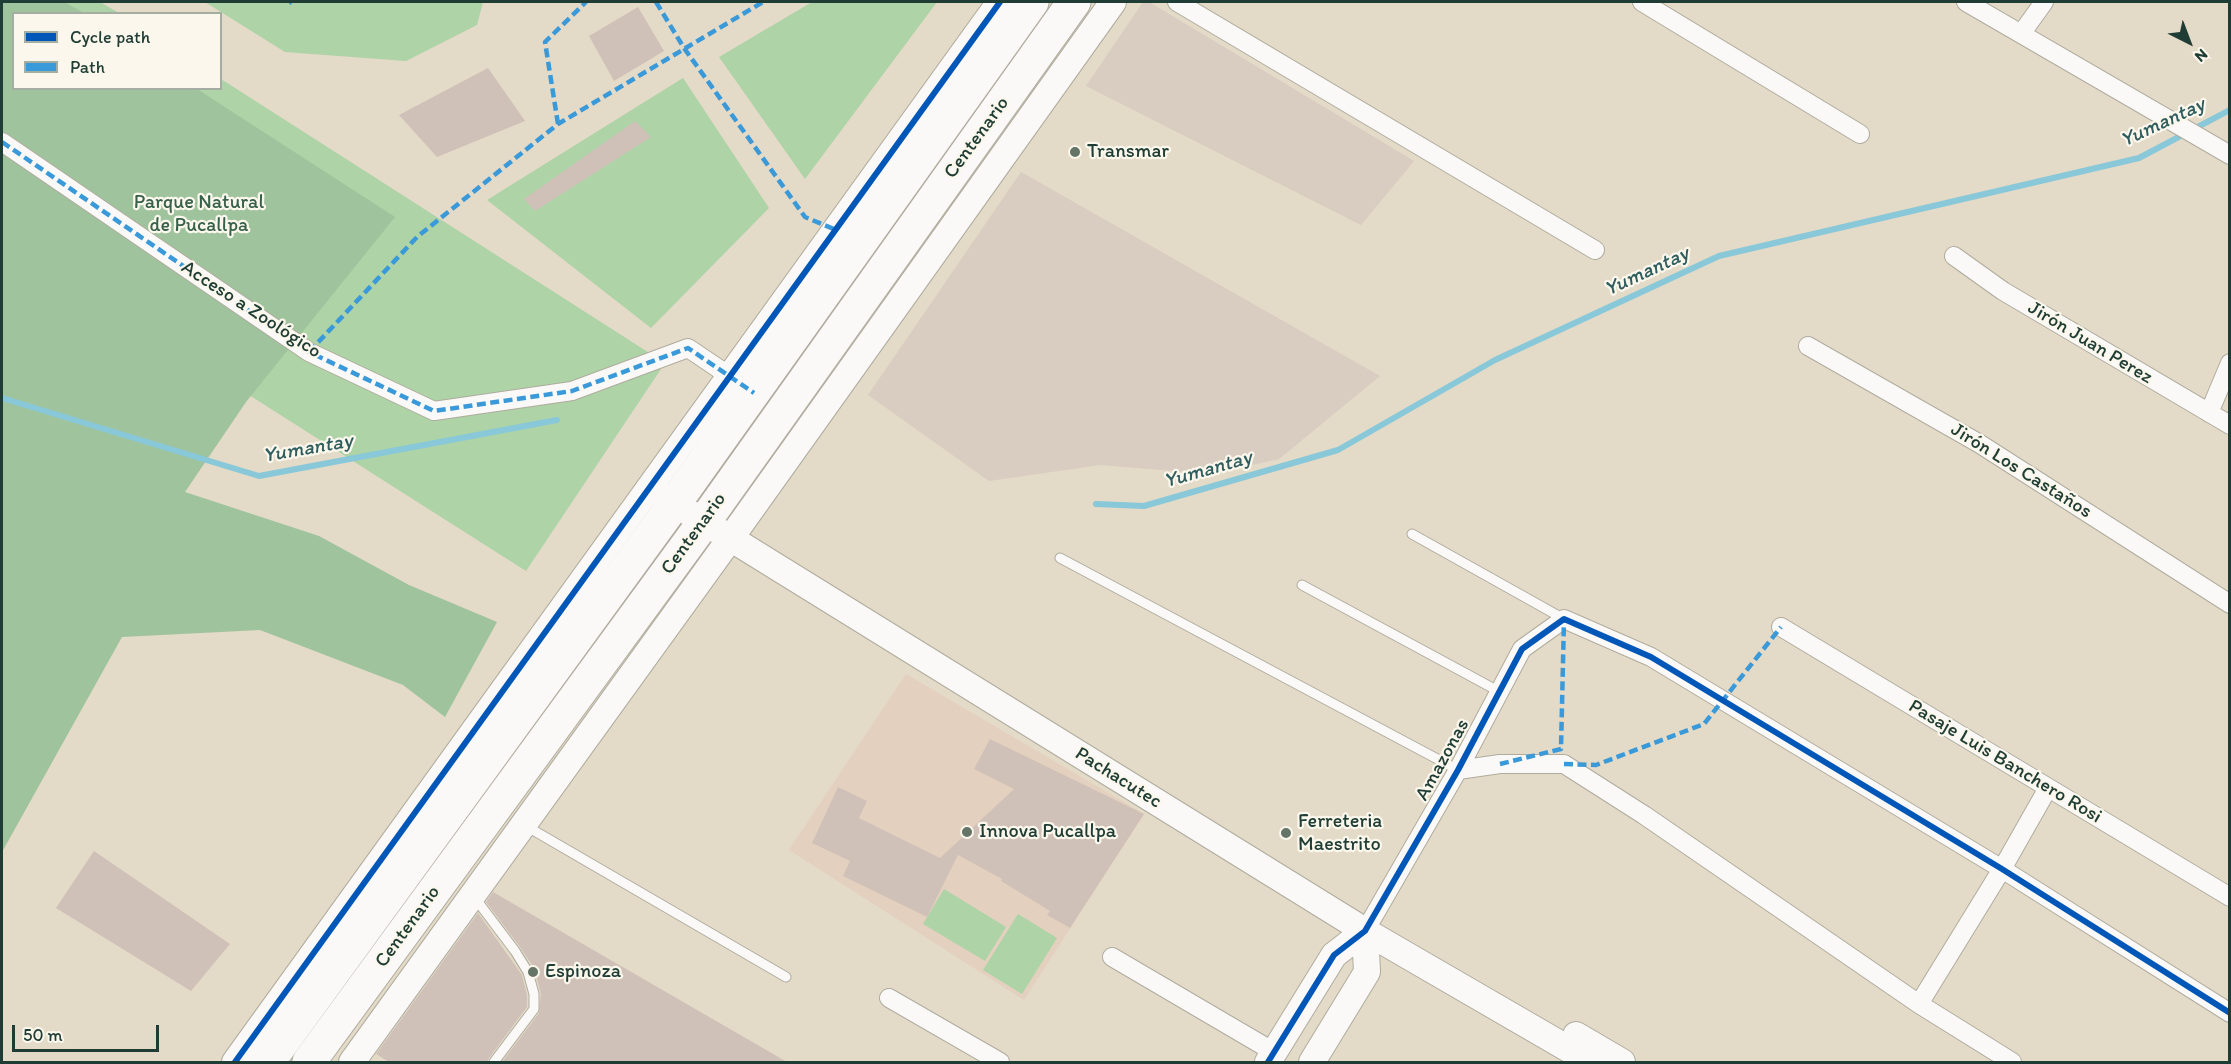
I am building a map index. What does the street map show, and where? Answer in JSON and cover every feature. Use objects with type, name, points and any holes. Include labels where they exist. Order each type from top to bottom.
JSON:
[{"type":"highway","name":"Centenario","points":[[251,1060],[669,494],[742,384],[1032,2]]},
{"type":"highway","name":"Centenario","points":[[309,1062],[722,523],[1074,2]]},
{"type":"street","points":[[742,384],[1000,2]]},
{"type":"street","points":[[352,1062],[525,825],[722,523],[1113,2]]},
{"type":"street","points":[[1177,2],[1595,249]]},
{"type":"street","points":[[1642,2],[1860,134]]},
{"type":"street","points":[[1966,2],[2229,155]]},
{"type":"street","points":[[2021,34],[2044,2]]},
{"type":"street","name":"Acceso a Zoológico","points":[[2,142],[309,352],[434,411],[572,391],[688,348],[742,384]]},
{"type":"street","name":"Jirón Juan Perez","points":[[1954,256],[2003,291],[2229,425]]},
{"type":"street","name":"Jirón Los Castaños","points":[[1808,345],[1980,444],[2229,604]]},
{"type":"street","points":[[2209,413],[2229,363]]},
{"type":"street","name":"Pachacutec","points":[[669,494],[722,523],[1591,1062]]},
{"type":"street","points":[[1564,620],[1652,657],[2002,869],[2229,1012]]},
{"type":"street","name":"Amazonas","points":[[1369,924],[1458,770],[1522,649],[1564,620]]},
{"type":"street","name":"Pasaje Luis Banchero Rosi","points":[[1781,627],[2229,897]]},
{"type":"street","points":[[1458,770],[1500,764],[1564,764],[1644,815],[1919,1004],[2012,1062]]},
{"type":"street","points":[[1919,1004],[2002,869],[2048,788]]},
{"type":"street","points":[[1112,957],[1271,1057],[1334,955],[1369,924]]},
{"type":"street","points":[[1312,1062],[1367,972],[1369,924]]},
{"type":"street","name":"Pachacutec","points":[[1369,924],[1622,1062]]},
{"type":"street","points":[[889,998],[1000,1062]]},
{"type":"lane","points":[[1412,534],[1564,620]]},
{"type":"lane","points":[[1060,558],[1458,770]]},
{"type":"lane","points":[[1302,585],[1500,692]]},
{"type":"lane","points":[[525,825],[786,977]]},
{"type":"lane","points":[[473,896],[515,951],[528,972],[534,994],[534,1009],[494,1062]]},
{"type":"shaded area","points":[[1143,2],[1149,2],[1414,161],[1361,225],[1086,86]]},
{"type":"shaded area","points":[[1021,172],[1380,376],[1279,459],[1212,474],[1100,465],[989,481],[868,395]]},
{"type":"shaded area","name":"Innova Pucallpa","points":[[906,674],[1144,814],[1024,1000],[789,850]]},
{"type":"green space","name":"Parque Natural de Pucallpa","points":[[2,2],[100,2],[117,12],[12,12],[12,90],[222,90],[222,80],[665,363],[526,571],[2,238]]},
{"type":"green space","points":[[2,2],[64,2],[82,12],[12,12],[12,90],[199,90],[395,217],[246,402],[185,492],[319,536],[409,585],[497,622],[445,717],[403,685],[260,630],[122,637],[2,852]]},
{"type":"green space","points":[[205,2],[483,2],[477,25],[406,61],[285,52]]},
{"type":"green space","points":[[812,2],[937,2],[805,179],[719,57]]},
{"type":"green space","points":[[683,78],[769,208],[651,328],[487,200]]},
{"type":"green space","points":[[944,889],[1006,927],[985,961],[923,924]]},
{"type":"green space","points":[[1018,914],[1057,938],[1022,994],[983,970]]},
{"type":"building","points":[[638,7],[664,51],[614,81],[589,36]]},
{"type":"building","points":[[488,68],[525,121],[437,157],[399,115]]},
{"type":"building","points":[[635,121],[651,137],[535,211],[524,199]]},
{"type":"building","points":[[990,739],[1144,814],[1070,928],[1047,915],[1050,911],[1001,881],[1002,879],[958,855],[927,917],[843,876],[850,861],[812,843],[838,787],[867,801],[859,818],[940,858],[1014,789],[974,769]]},
{"type":"building","points":[[94,851],[230,944],[191,991],[56,908]]},
{"type":"building","points":[[493,892],[787,1062],[502,1062],[539,1013],[541,994],[534,968],[486,902]]},
{"type":"building","points":[[478,913],[522,975],[527,995],[527,1007],[487,1062],[389,1062],[376,1054]]},
{"type":"waterway","name":"Yumantay","points":[[1096,504],[1144,506],[1338,450],[1495,360],[1719,256],[2139,158],[2230,110]]},
{"type":"waterway","name":"Yumantay","points":[[2,398],[259,476],[557,420]]},
{"type":"marked path","points":[[558,124],[545,42],[586,2]]},
{"type":"marked path","points":[[656,2],[684,48],[805,217],[836,230]]},
{"type":"marked path","points":[[309,352],[417,237],[558,124],[763,2]]},
{"type":"marked path","points":[[2,142],[309,352],[434,411],[572,391],[688,348],[754,393]]},
{"type":"marked path","points":[[1500,764],[1561,749],[1564,619]]},
{"type":"marked path","points":[[1564,764],[1596,765],[1704,724],[1781,627]]},
{"type":"cycle path","points":[[235,1062],[1000,2]]},
{"type":"cycle path","points":[[1268,1062],[1334,955],[1365,931],[1458,770],[1522,649],[1564,619],[1651,657],[2002,869],[2230,1013]]},
{"type":"place","name":"Transmar","points":[[1075,152]]},
{"type":"place","name":"Innova Pucallpa","points":[[967,832]]},
{"type":"place","name":"Ferreteria Maestrito","points":[[1286,833]]},
{"type":"place","name":"Espinoza","points":[[533,972]]}]
